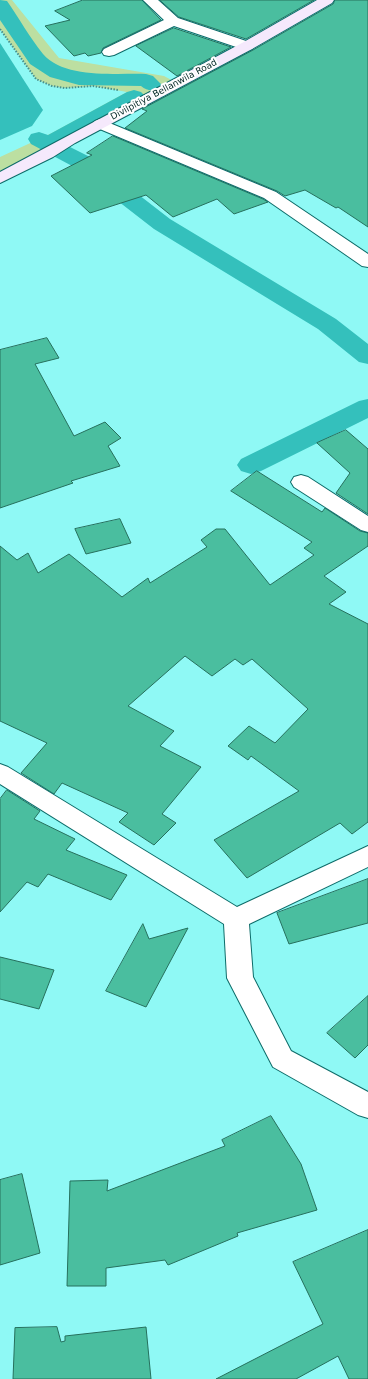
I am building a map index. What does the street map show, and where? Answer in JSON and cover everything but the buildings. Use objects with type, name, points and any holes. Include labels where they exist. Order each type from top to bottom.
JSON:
[{"type":"street","points":[[150,0],[173,21],[247,46]]},
{"type":"street","name":"Divilpitiya Bellanwila Road","points":[[0,178],[247,46],[327,0]]},
{"type":"street","points":[[109,52],[173,21]]},
{"type":"street","points":[[100,124],[270,195],[368,262]]},
{"type":"street","points":[[301,482],[368,525]]},
{"type":"street","points":[[0,773],[236,919]]},
{"type":"street","points":[[236,919],[368,856]]},
{"type":"street","points":[[236,919],[240,978],[282,1059],[368,1106]]},
{"type":"path","points":[[0,29],[36,79],[52,86],[65,88],[93,86],[119,90]]},
{"type":"green space","points":[[0,0],[12,0],[59,58],[164,76],[177,83],[0,178],[0,157],[52,133],[127,92],[93,86],[65,88],[52,86],[36,79],[0,29]]},
{"type":"water","points":[[0,43],[43,110],[32,126],[0,140]]},
{"type":"waterway","points":[[0,5],[37,60],[57,73],[79,79],[146,80],[152,85]]},
{"type":"waterway","points":[[48,144],[134,96]]},
{"type":"waterway","points":[[39,139],[48,144]]},
{"type":"waterway","points":[[48,144],[82,162],[162,224],[327,324],[368,356]]},
{"type":"waterway","points":[[251,465],[368,407]]}]
